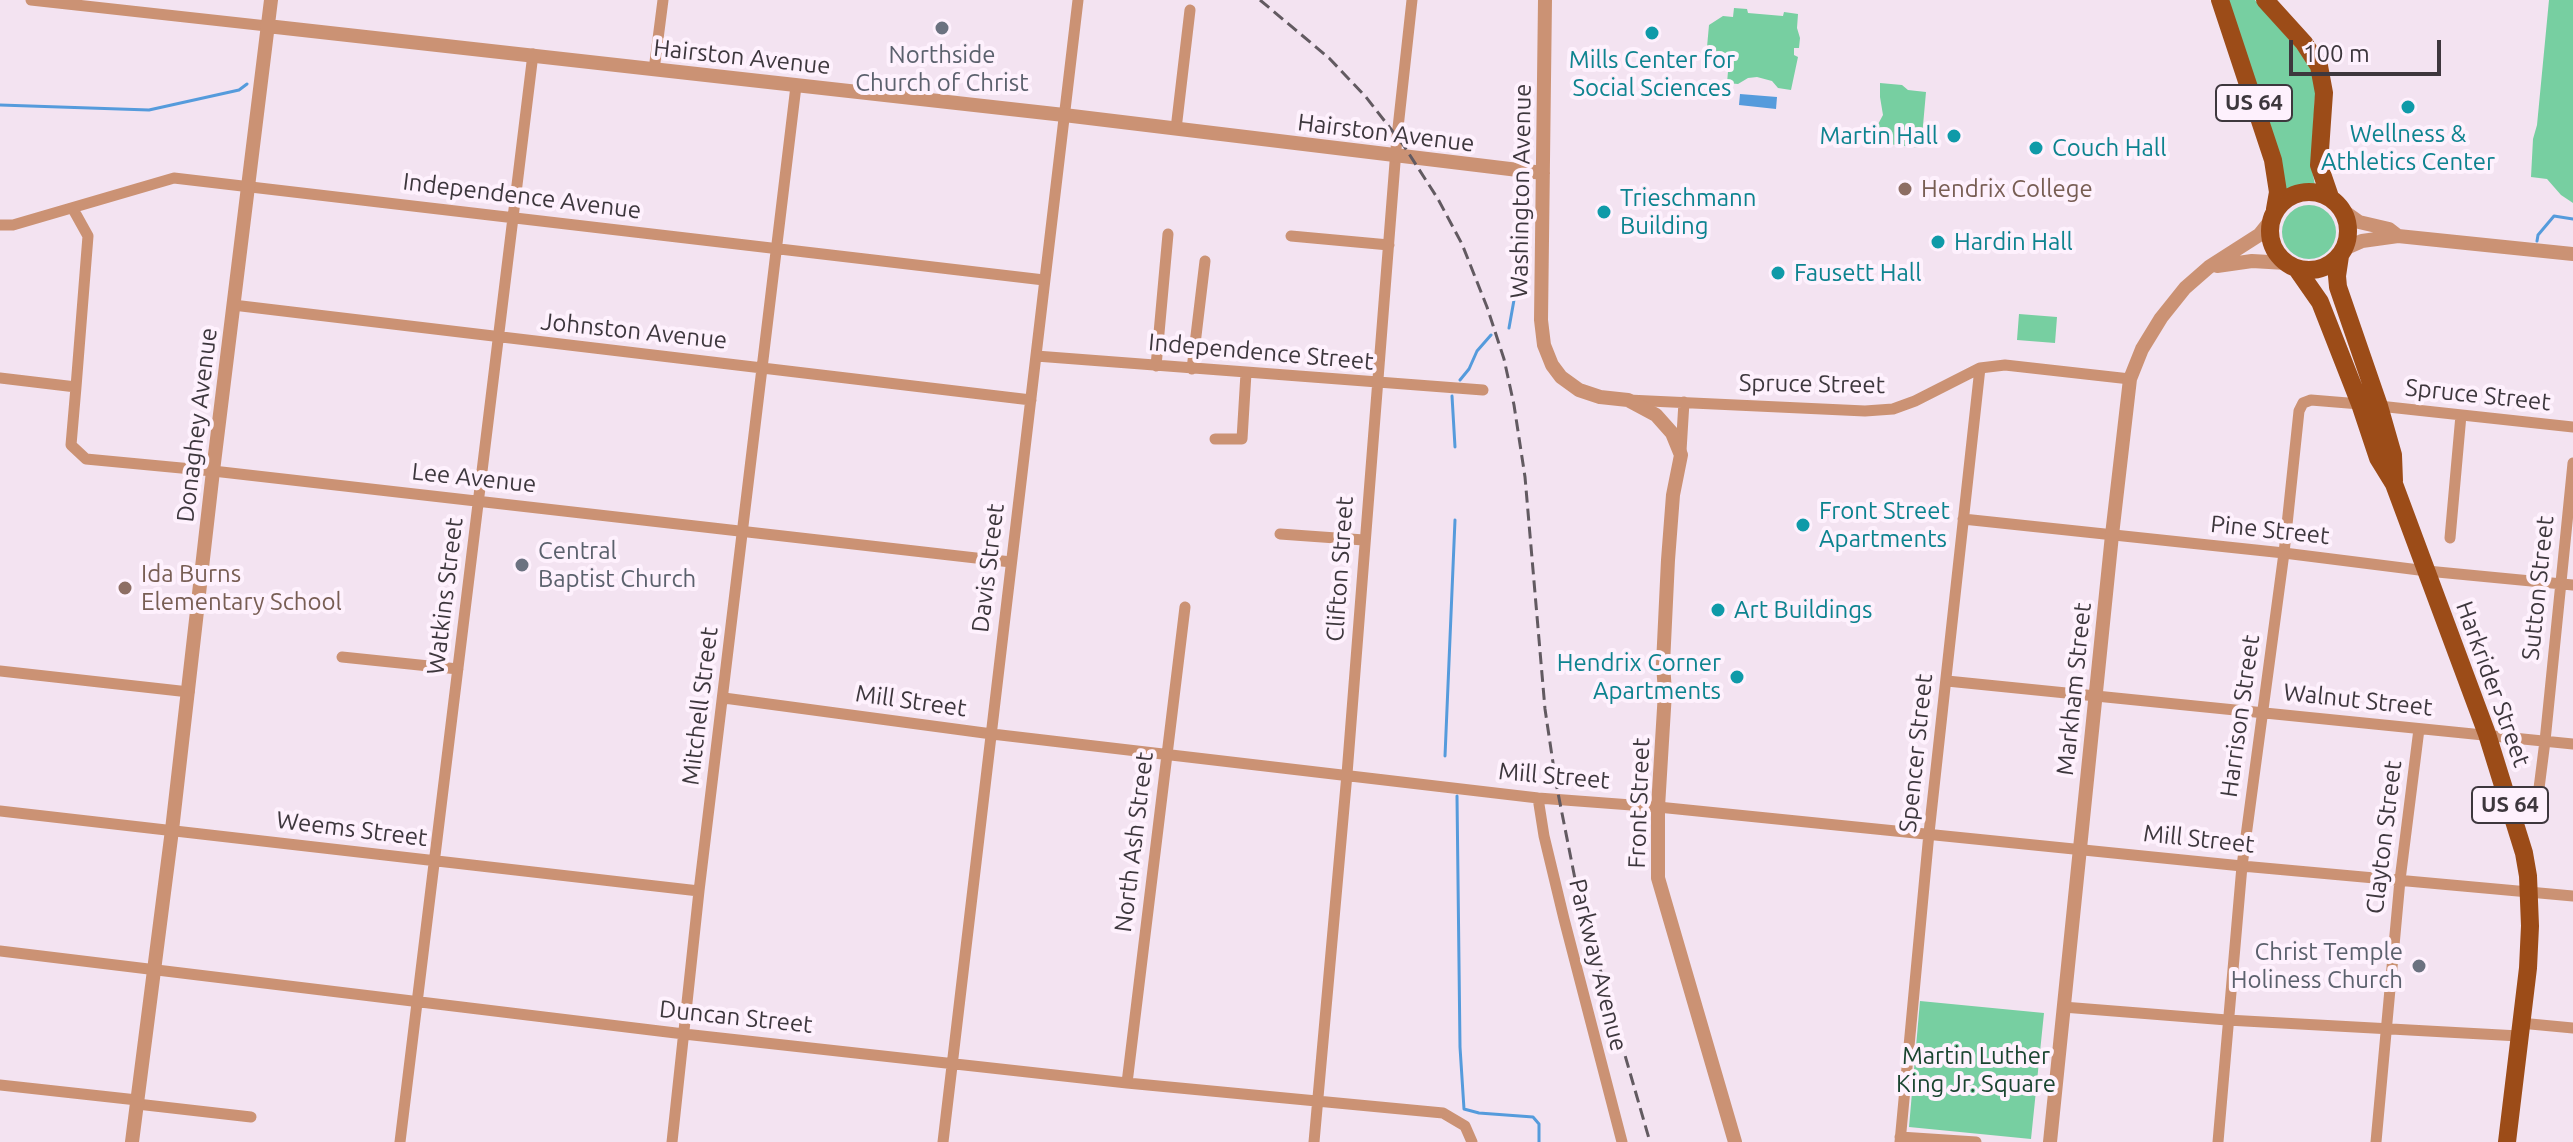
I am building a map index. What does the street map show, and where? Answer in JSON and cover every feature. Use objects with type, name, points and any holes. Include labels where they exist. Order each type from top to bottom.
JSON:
[{"type":"main road","name":"US 64","points":[[2220,0],[2273,160],[2278,192],[2273,214]]},
{"type":"main road","name":"US 64","points":[[2265,0],[2304,43],[2319,66],[2324,93],[2319,165],[2336,204]]},
{"type":"main road","points":[[2303,192],[2323,193],[2336,204],[2349,232],[2343,252],[2318,269],[2292,266],[2272,245],[2273,214],[2288,196],[2303,192]]},
{"type":"main road","name":"Harkrider Street","points":[[2343,252],[2337,276],[2338,287],[2393,455],[2394,484]]},
{"type":"main road","name":"Harkrider Street","points":[[2292,266],[2320,302],[2378,458],[2394,484],[2487,734],[2524,853],[2530,926],[2528,968],[2507,1142]]},
{"type":"street","name":"Hairston Avenue","points":[[31,0],[533,54],[1543,173]]},
{"type":"street","name":"Donaghey Avenue","points":[[132,1142],[271,0]]},
{"type":"street","points":[[654,70],[663,0]]},
{"type":"street","name":"Davis Street","points":[[943,1142],[1078,0]]},
{"type":"street","name":"Clifton Street","points":[[1314,1142],[1412,0]]},
{"type":"street","name":"Washington Avenue","points":[[1545,0],[1541,320],[1544,345],[1561,377],[1579,390],[1600,397],[1628,400]]},
{"type":"street","points":[[1176,129],[1190,10]]},
{"type":"street","name":"Watkins Street","points":[[400,1142],[533,54]]},
{"type":"street","name":"Mitchell Street","points":[[672,1142],[699,891],[796,86]]},
{"type":"street","name":"Independence Avenue","points":[[0,225],[13,225],[73,209],[174,178],[1044,280]]},
{"type":"street","points":[[2336,204],[2359,222],[2389,229],[2398,236]]},
{"type":"street","points":[[0,378],[76,387],[88,236],[73,209]]},
{"type":"street","name":"Markham Street","points":[[2050,1142],[2130,379],[2142,349],[2185,288],[2209,267],[2259,235],[2273,214]]},
{"type":"street","points":[[1156,366],[1168,234]]},
{"type":"street","points":[[1291,236],[1389,245]]},
{"type":"street","points":[[2343,252],[2362,241],[2387,240],[2398,236],[2573,254]]},
{"type":"street","points":[[1192,369],[1205,261]]},
{"type":"street","points":[[2209,267],[2252,261],[2292,266]]},
{"type":"street","name":"Johnston Avenue","points":[[233,305],[1031,400]]},
{"type":"street","name":"Independence Street","points":[[1036,356],[1483,390]]},
{"type":"street","name":"Spruce Street","points":[[1628,400],[1865,411],[1893,409],[1915,401],[1980,368],[2005,365],[2130,379]]},
{"type":"street","name":"Spencer Street","points":[[1900,1139],[1929,833],[1980,368]]},
{"type":"street","points":[[1215,439],[1242,439],[1246,373]]},
{"type":"street","name":"Lee Avenue","points":[[76,387],[71,445],[86,459],[1011,562]]},
{"type":"street","name":"Harrison Street","points":[[2218,1142],[2242,866],[2284,553],[2300,407],[2314,399],[2360,404]]},
{"type":"street","points":[[1628,400],[1661,419],[1672,433],[1681,455]]},
{"type":"street","name":"Front Street","points":[[1684,402],[1681,455],[1673,495],[1668,558],[1658,878],[1735,1142]]},
{"type":"street","name":"Spruce Street","points":[[2379,406],[2573,427]]},
{"type":"street","points":[[2450,538],[2461,415]]},
{"type":"street","name":"Sutton Street","points":[[2536,812],[2573,463]]},
{"type":"street","name":"Pine Street","points":[[1963,519],[2573,585]]},
{"type":"street","points":[[1280,534],[1364,540]]},
{"type":"street","name":"North Ash Street","points":[[1127,1083],[1185,607]]},
{"type":"street","points":[[342,657],[458,669]]},
{"type":"street","points":[[0,671],[189,692]]},
{"type":"street","name":"Walnut Street","points":[[1947,681],[2573,744]]},
{"type":"street","name":"Mill Street","points":[[724,698],[992,734],[1538,798],[2573,896]]},
{"type":"street","name":"Clayton Street","points":[[2376,1142],[2400,880],[2419,729]]},
{"type":"street","name":"Parkway Avenue","points":[[1538,798],[1544,836],[1594,1042],[1622,1142]]},
{"type":"street","name":"Weems Street","points":[[0,811],[699,891]]},
{"type":"street","name":"Duncan Street","points":[[0,951],[684,1034],[1127,1083],[1443,1113],[1465,1126],[1472,1142]]},
{"type":"street","points":[[2063,1007],[2385,1029],[2573,1028]]},
{"type":"street","points":[[0,1085],[251,1117]]},
{"type":"street","points":[[1900,1139],[1976,1142]]},
{"type":"green space","points":[[2225,0],[2255,0],[2307,60],[2316,80],[2311,165],[2315,185],[2300,185],[2285,190]]},
{"type":"green space","points":[[2549,0],[2573,0],[2573,203],[2547,179],[2531,177]]},
{"type":"green space","points":[[1734,8],[1747,9],[1748,13],[1798,14],[1800,38],[1799,48],[1794,48],[1794,55],[1798,57],[1791,90],[1778,88],[1772,81],[1757,77],[1738,84],[1727,83],[1729,60],[1706,58],[1709,25],[1723,16],[1733,17]]},
{"type":"green space","points":[[1880,83],[1926,92],[1921,148],[1873,142],[1883,115]]},
{"type":"green space","points":[[2309,205],[2328,213],[2336,232],[2328,251],[2309,259],[2290,251],[2282,232],[2290,213]]},
{"type":"green space","points":[[2019,314],[2057,317],[2055,343],[2017,340]]},
{"type":"green space","name":"Martin Luther King Jr. Square","points":[[1920,1001],[2044,1013],[2031,1139],[1909,1127]]},
{"type":"water","points":[[1740,94],[1777,97],[1776,109],[1739,105]]},
{"type":"waterway","points":[[0,105],[149,110],[239,90],[247,84]]},
{"type":"waterway","points":[[2537,241],[2538,235],[2554,216],[2573,219]]},
{"type":"waterway","points":[[1509,328],[1521,264],[1529,257]]},
{"type":"waterway","points":[[1460,380],[1477,351],[1491,335]]},
{"type":"waterway","points":[[1452,396],[1455,447]]},
{"type":"waterway","points":[[1445,756],[1455,520]]},
{"type":"waterway","points":[[1457,796],[1460,1047],[1464,1109],[1533,1117],[1539,1124],[1539,1142]]},
{"type":"railway","points":[[1260,0],[1329,58],[1366,97],[1404,146],[1462,244],[1487,307],[1504,359],[1525,477],[1545,709],[1556,783],[1577,889],[1650,1142]]},
{"type":"place","name":"Northside Church of Christ","points":[[942,28]]},
{"type":"place","name":"Mills Center for Social Sciences","points":[[1652,33]]},
{"type":"place","name":"Wellness & Athletics Center","points":[[2408,107]]},
{"type":"place","name":"Martin Hall","points":[[1954,136]]},
{"type":"place","name":"Couch Hall","points":[[2036,148]]},
{"type":"place","name":"Hendrix College","points":[[1905,189]]},
{"type":"place","name":"Trieschmann Building","points":[[1604,212]]},
{"type":"place","name":"Hardin Hall","points":[[1938,242]]},
{"type":"place","name":"Fausett Hall","points":[[1778,273]]},
{"type":"place","name":"Front Street Apartments","points":[[1803,525]]},
{"type":"place","name":"Central Baptist Church","points":[[522,565]]},
{"type":"place","name":"Ida Burns Elementary School","points":[[125,588]]},
{"type":"place","name":"Art Buildings","points":[[1718,610]]},
{"type":"place","name":"Hendrix Corner Apartments","points":[[1737,677]]},
{"type":"place","name":"Christ Temple Holiness Church","points":[[2419,966]]}]
